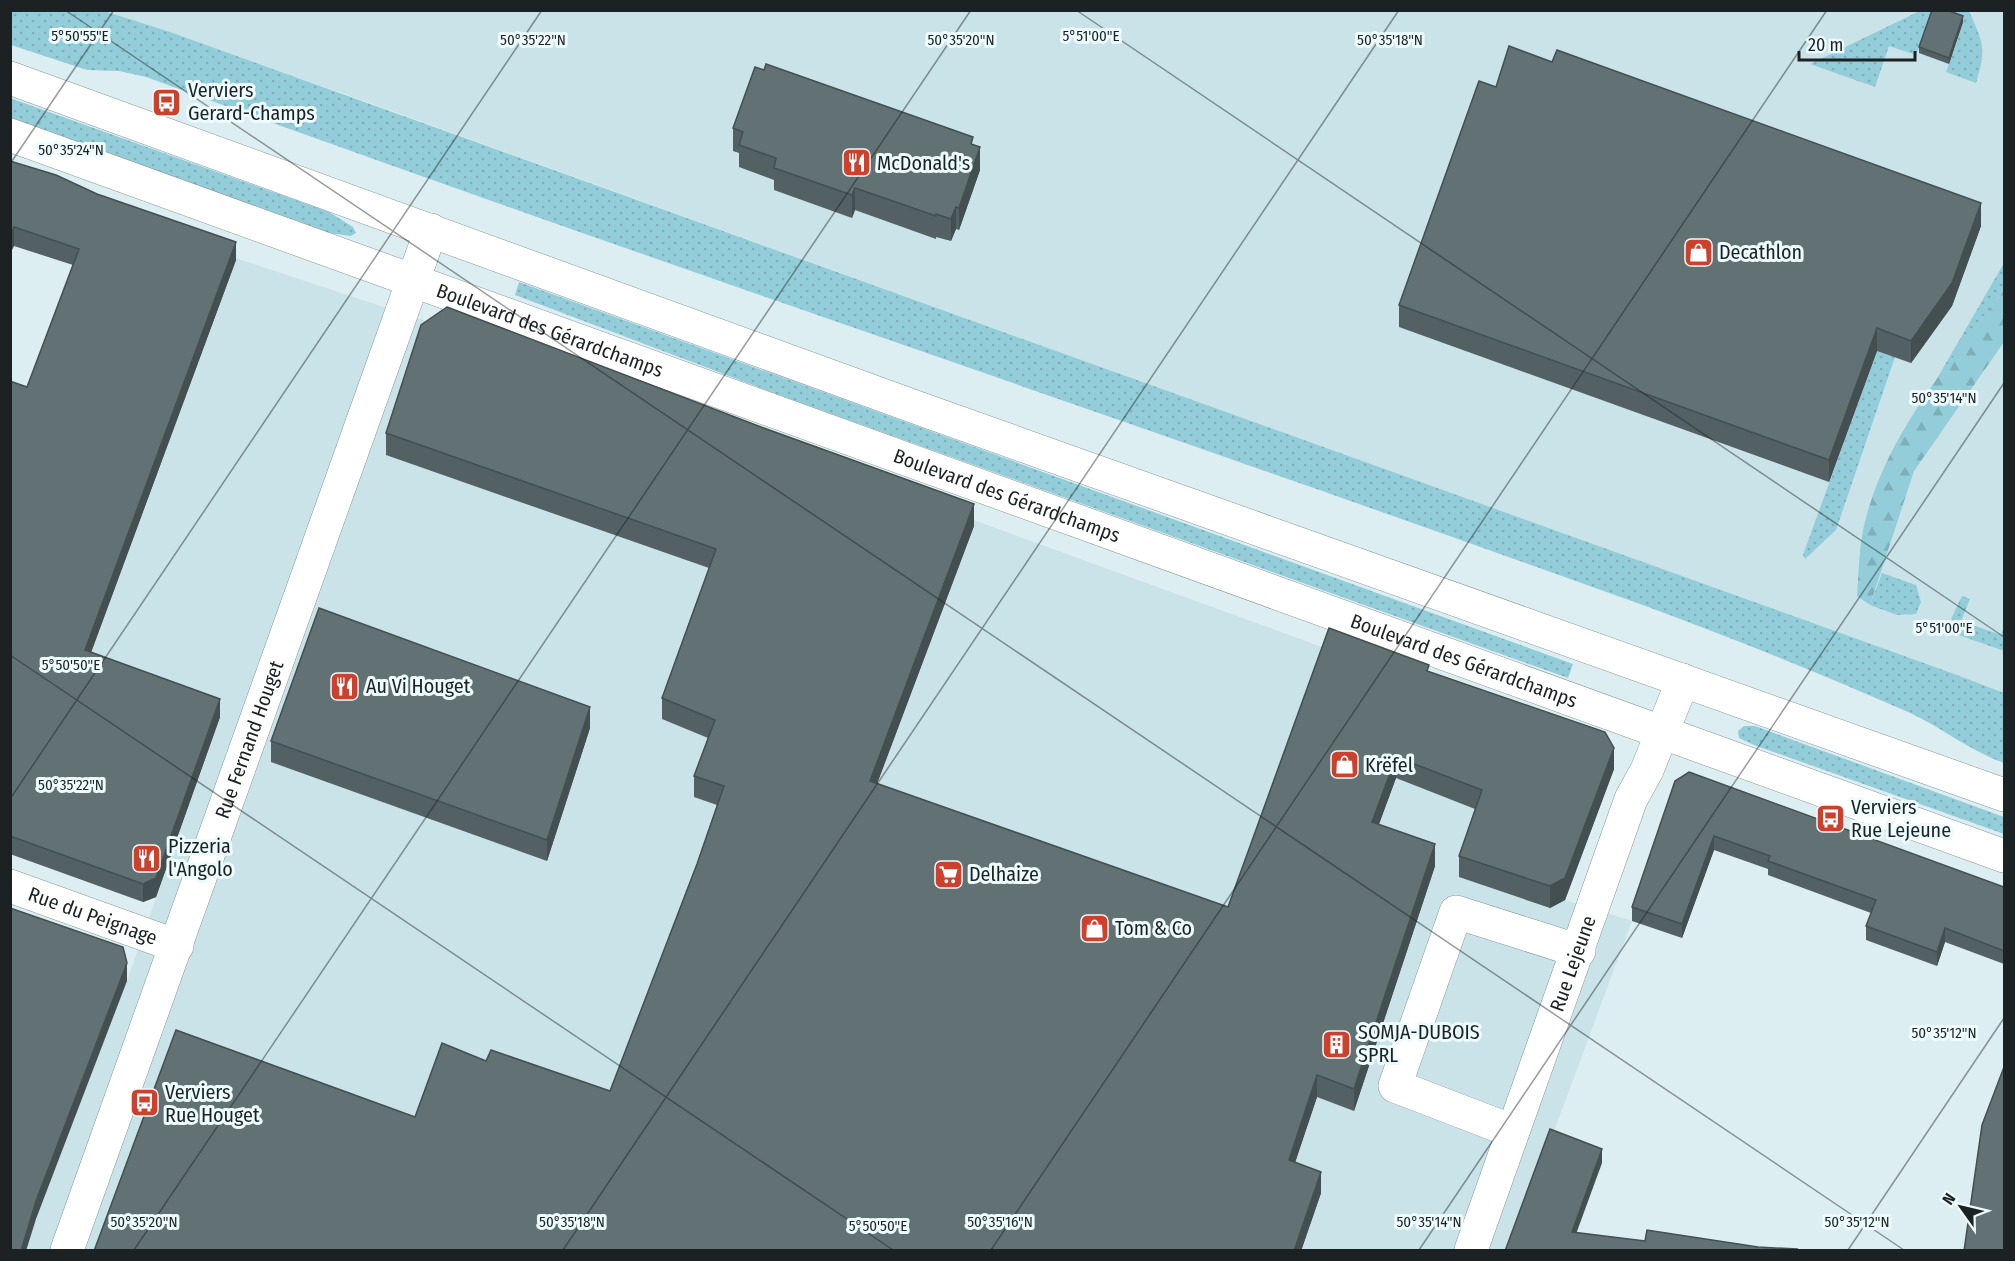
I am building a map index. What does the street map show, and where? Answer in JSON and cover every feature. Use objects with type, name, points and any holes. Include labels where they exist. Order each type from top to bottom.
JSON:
[{"type":"main road","points":[[10,78],[918,408],[2004,795]]},
{"type":"main road","name":"Boulevard des Gérardchamps","points":[[10,135],[2004,856]]},
{"type":"main road","name":"Rue Fernand Houget","points":[[67,1251],[431,230]]},
{"type":"main road","name":"Rue Lejeune","points":[[1470,1251],[1579,951],[1591,908],[1631,799],[1663,734],[1683,680]]},
{"type":"main road","name":"Rue du Peignage","points":[[10,886],[177,946]]},
{"type":"main road","points":[[1512,1131],[1395,1086],[1456,912],[1579,951]]},
{"type":"shaded area","points":[[104,11],[2004,11],[2004,693],[345,94]]},
{"type":"shaded area","points":[[97,212],[447,328],[1429,686],[1465,786],[1550,908],[1565,900],[1632,921],[1510,1250],[26,1250],[127,981],[191,797],[131,775],[10,452]]},
{"type":"green space","points":[[1922,10],[1969,11],[1982,46],[1982,61],[1976,83],[1946,72],[1958,39],[1926,28],[1916,55],[1889,46],[1875,87],[1810,64]]},
{"type":"green space","points":[[10,11],[104,11],[170,32],[1957,675],[2004,693],[2004,763],[1979,752],[1908,712],[1707,629],[1640,604],[519,211],[146,77],[119,71],[87,70],[11,45]]},
{"type":"green space","points":[[10,98],[329,212],[353,227],[356,233],[351,236],[320,232],[11,118]]},
{"type":"green space","points":[[2004,263],[2004,290],[1935,382]]},
{"type":"green space","points":[[519,282],[1573,664],[1568,678],[787,398],[515,295]]},
{"type":"green space","points":[[2004,290],[2004,342],[1914,471],[1870,605],[1857,596],[1858,575],[1864,524],[1878,483],[1891,453],[1925,396]]},
{"type":"green space","points":[[1877,351],[1895,357],[1836,530],[1805,559],[1803,555]]},
{"type":"green space","points":[[1882,573],[1916,585],[1921,602],[1916,614],[1897,615],[1870,605]]},
{"type":"green space","points":[[1962,596],[1970,599],[1961,621],[2001,635],[2004,627],[2004,651],[1956,634],[1958,624],[1951,619]]},
{"type":"green space","points":[[1744,726],[1755,726],[2004,817],[2004,834],[1754,745],[1739,738],[1738,731]]},
{"type":"building","points":[[1932,10],[1947,10],[1963,16],[1949,58],[1919,47]]},
{"type":"building","name":"Decathlon","points":[[1509,46],[1552,62],[1557,50],[1981,203],[1952,283],[1911,341],[1877,328],[1829,460],[1399,305],[1479,81],[1496,87]]},
{"type":"building","name":"McDonald's","points":[[766,64],[973,137],[971,144],[980,147],[959,208],[956,207],[951,219],[855,188],[852,195],[774,168],[776,158],[739,145],[743,132],[733,128],[755,67],[764,70]]},
{"type":"building","points":[[10,161],[56,175],[97,194],[236,242],[85,650],[220,699],[156,878],[143,884],[10,836],[10,381],[27,387],[79,249],[14,227],[10,236]]},
{"type":"building","points":[[447,307],[761,427],[974,504],[870,781],[1228,907],[1329,628],[1429,665],[1427,671],[1605,732],[1614,748],[1565,878],[1550,886],[1459,856],[1482,790],[1396,757],[1372,822],[1435,844],[1354,1089],[1317,1075],[1289,1160],[1321,1172],[1294,1251],[94,1251],[176,1030],[415,1117],[442,1043],[486,1061],[491,1050],[610,1091],[697,864],[724,786],[694,776],[715,720],[662,698],[716,549],[386,433],[421,325]]},
{"type":"building","points":[[319,608],[590,707],[547,840],[271,741]]},
{"type":"building","points":[[1689,772],[2004,887],[2004,951],[1945,928],[1937,952],[1866,926],[1876,900],[1768,861],[1770,856],[1714,836],[1682,924],[1632,907],[1675,781]]},
{"type":"building","points":[[10,908],[123,947],[127,963],[36,1201],[21,1251],[10,1251]]},
{"type":"building","points":[[2004,1067],[2004,1251],[1964,1251],[1982,1125]]},
{"type":"building","points":[[1550,1129],[1602,1149],[1572,1232],[1645,1241],[1647,1230],[1758,1247],[1797,1249],[1796,1251],[1505,1251]]},
{"type":"place","name":"Verviers Gerard-Champs","points":[[167,102]]},
{"type":"place","name":"McDonald's","points":[[856,163]]},
{"type":"place","name":"Decathlon","points":[[1698,252]]},
{"type":"place","name":"Au Vi Houget","points":[[345,686]]},
{"type":"place","name":"Krëfel","points":[[1344,765]]},
{"type":"place","name":"Verviers Rue Lejeune","points":[[1830,818]]},
{"type":"place","name":"Pizzeria l'Angolo","points":[[147,858]]},
{"type":"place","name":"Delhaize","points":[[948,874]]},
{"type":"place","name":"Tom & Co","points":[[1094,928]]},
{"type":"place","name":"SOMJA-DUBOIS SPRL","points":[[1337,1044]]},
{"type":"place","name":"Verviers Rue Houget","points":[[144,1103]]}]
